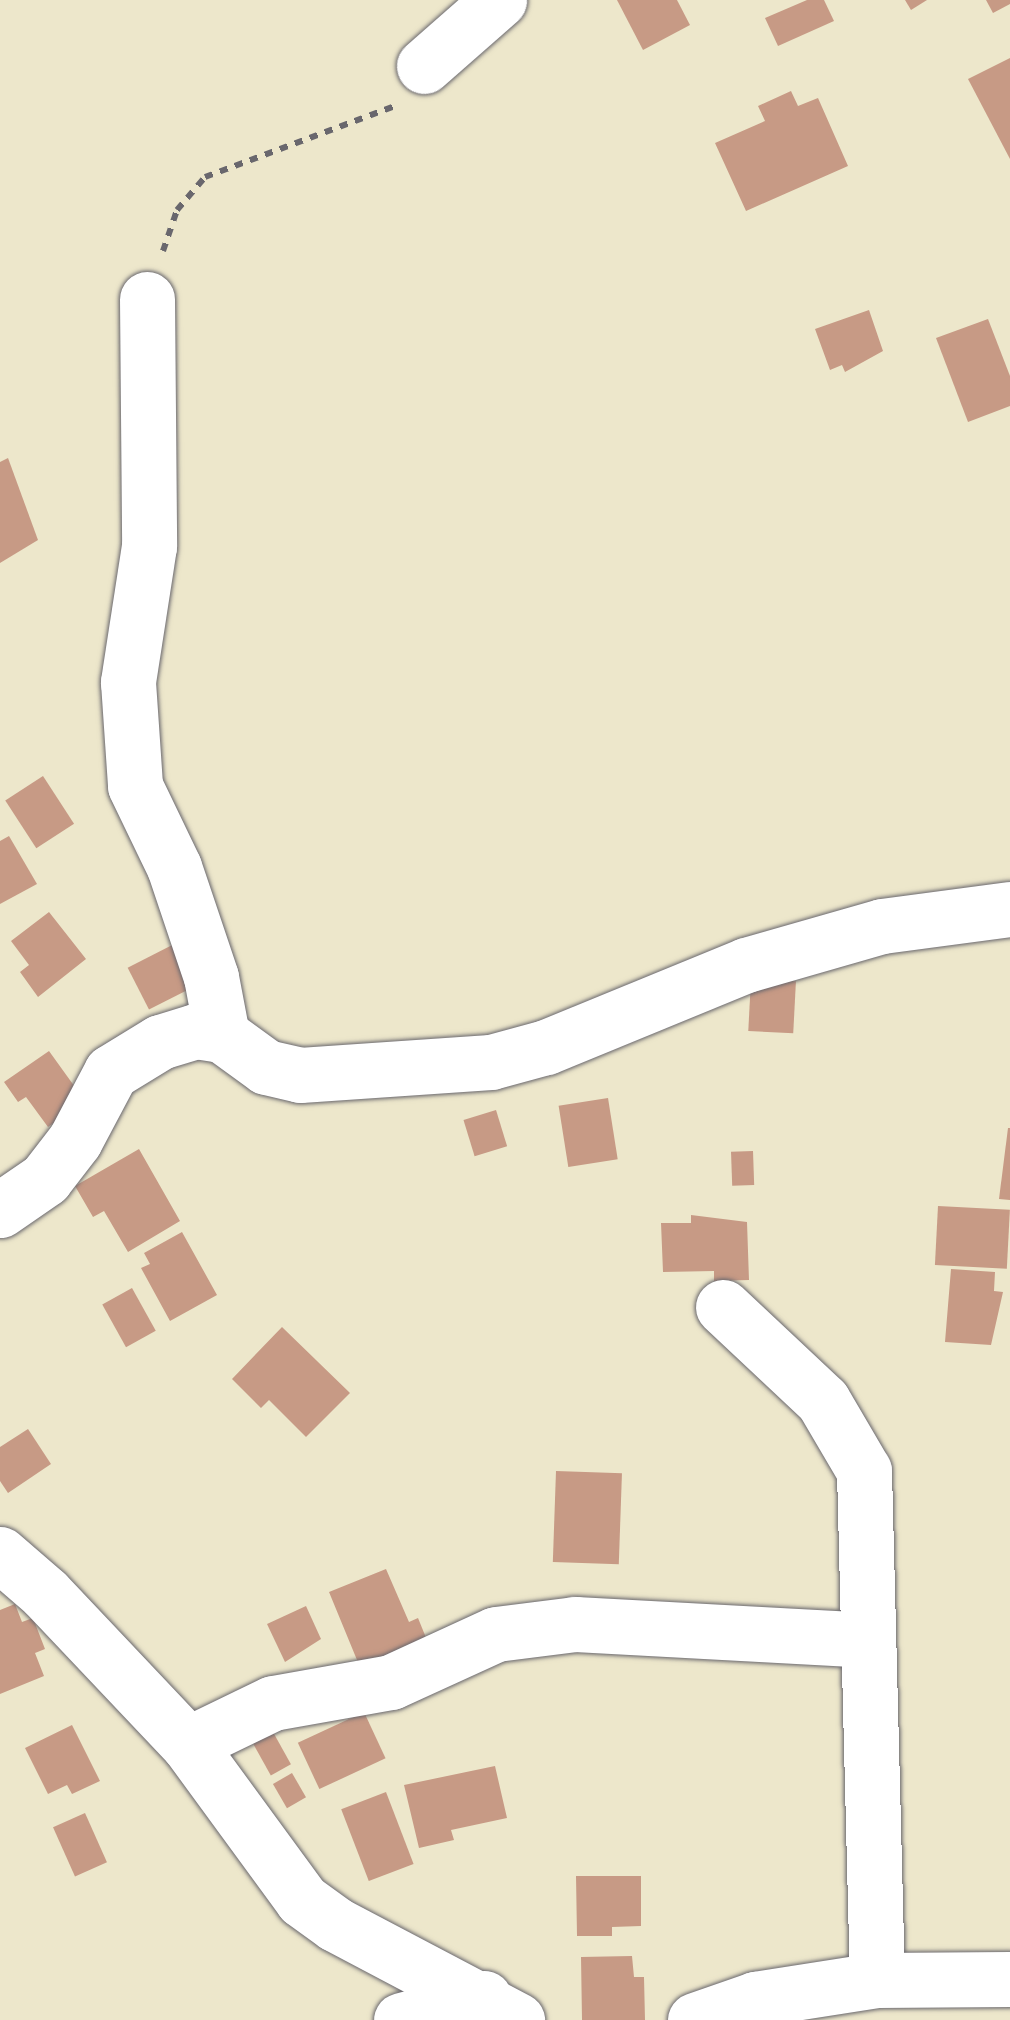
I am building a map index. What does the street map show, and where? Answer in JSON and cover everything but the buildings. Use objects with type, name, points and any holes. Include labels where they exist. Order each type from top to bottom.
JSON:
[{"type":"street","points":[[424,66],[499,0]]},
{"type":"street","points":[[146,299],[149,546],[128,682],[136,786],[174,867],[211,977],[222,1036]]},
{"type":"street","points":[[0,1210],[45,1179],[75,1140],[111,1072],[160,1042],[196,1031],[222,1036],[266,1067],[300,1075],[492,1062],[546,1047],[780,955],[939,914],[1010,909]]},
{"type":"street","points":[[722,1307],[823,1400],[864,1471],[878,1980]]},
{"type":"street","points":[[0,1554],[188,1744],[302,1900],[334,1924],[500,2009]]},
{"type":"street","points":[[188,1744],[273,1703],[391,1682],[496,1634],[575,1624],[867,1640]]},
{"type":"street","points":[[695,2020],[755,1999],[878,1980],[1010,1978]]},
{"type":"street","points":[[401,2020],[500,2009]]},
{"type":"path","points":[[146,299],[177,210],[205,177],[256,153],[390,111],[416,92],[424,66]]}]
